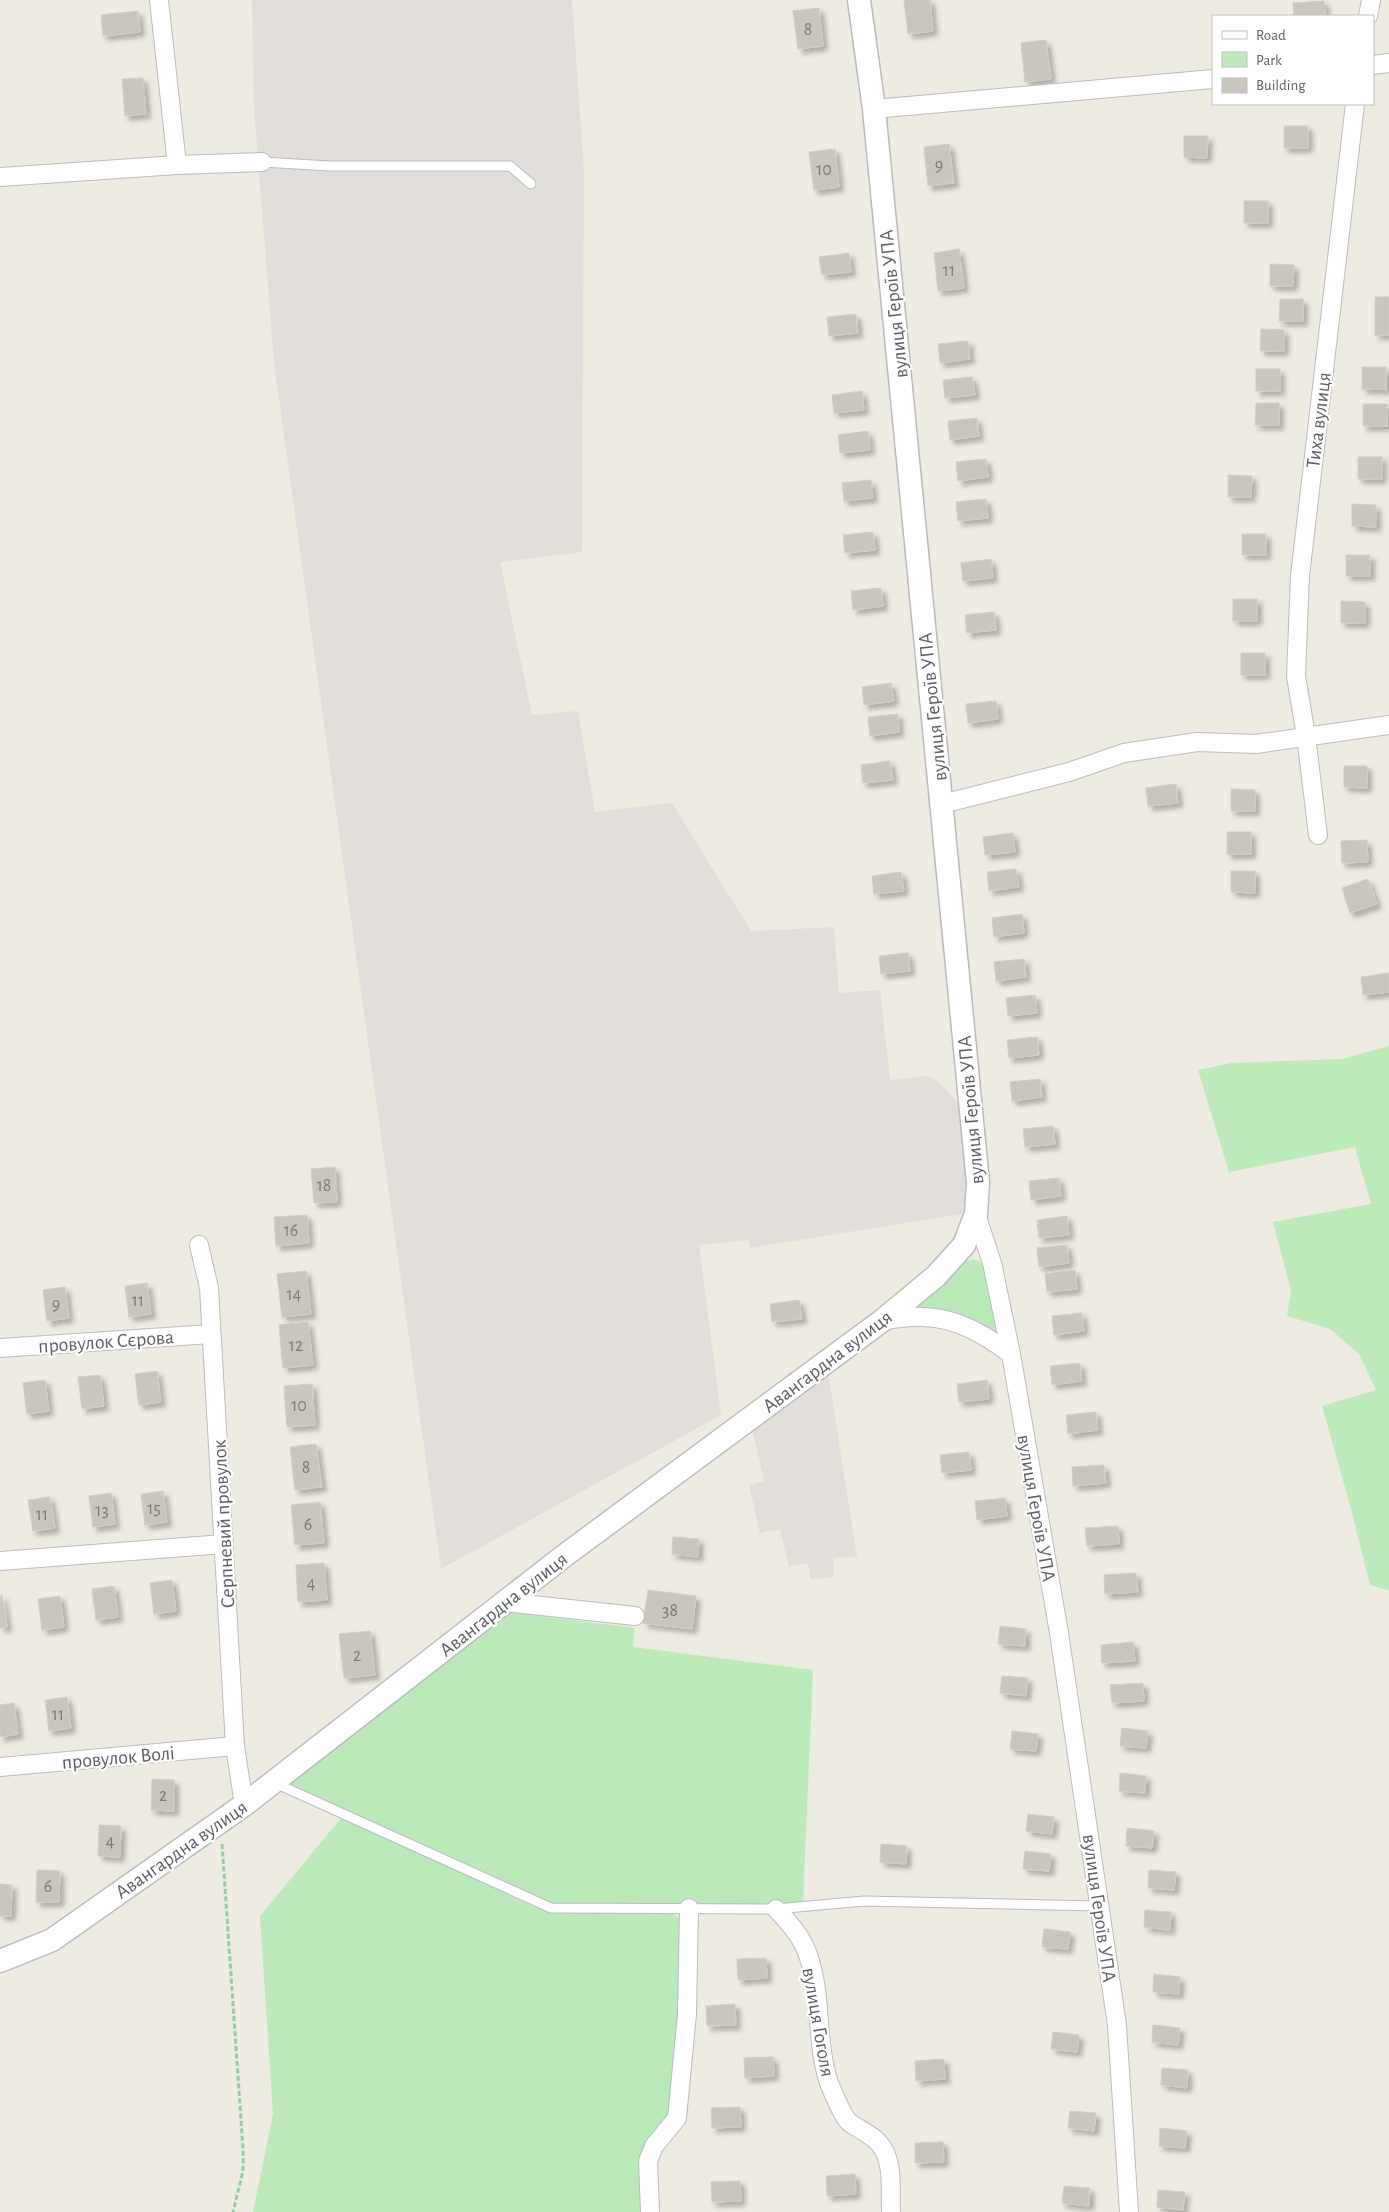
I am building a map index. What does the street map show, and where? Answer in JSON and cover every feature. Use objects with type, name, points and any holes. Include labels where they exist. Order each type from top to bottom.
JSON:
[{"type":"street","points":[[159,0],[177,165]]},
{"type":"street","name":"вулиця Героїв УПА","points":[[859,0],[874,109],[942,804],[978,1183],[976,1214],[992,1264],[1011,1354],[1059,1633],[1117,2025],[1129,2212]]},
{"type":"street","points":[[1368,15],[1370,0]]},
{"type":"street","points":[[1374,65],[1389,63]]},
{"type":"street","points":[[874,109],[1212,79]]},
{"type":"street","name":"Тиха вулиця","points":[[1318,835],[1306,736],[1296,676],[1300,576],[1355,105]]},
{"type":"street","points":[[0,177],[177,165],[262,162]]},
{"type":"street","points":[[942,804],[1068,772],[1124,753],[1197,742],[1256,744],[1389,725]]},
{"type":"street","name":"Авангардна вулиця","points":[[0,1961],[52,1940],[244,1805],[564,1556],[883,1320],[936,1276],[964,1245],[976,1214]]},
{"type":"street","name":"Серпневий провулок","points":[[200,1245],[209,1288],[235,1746],[244,1805]]},
{"type":"street","points":[[883,1320],[923,1317],[956,1322],[985,1336],[1011,1354]]},
{"type":"street","name":"провулок Сєрова","points":[[0,1348],[211,1334]]},
{"type":"street","points":[[0,1560],[224,1544]]},
{"type":"street","points":[[505,1602],[635,1616]]},
{"type":"street","name":"провулок Волі","points":[[0,1767],[235,1746]]},
{"type":"street","points":[[650,2212],[648,2160],[654,2146],[677,2118],[687,2014],[689,1908]]},
{"type":"street","name":"вулиця Гоголя","points":[[776,1908],[794,1929],[804,1946],[811,1966],[816,1985],[821,2044],[829,2082],[837,2102],[849,2122],[862,2128],[878,2140],[887,2156],[891,2212]]},
{"type":"lane","points":[[262,162],[330,166],[510,166],[530,184]]},
{"type":"lane","points":[[273,1782],[551,1908],[776,1908],[864,1902],[1100,1906]]},
{"type":"path","points":[[221,1821],[243,2148],[243,2171],[233,2212]]},
{"type":"shaded area","points":[[252,0],[572,0],[584,170],[582,552],[500,562],[532,715],[578,711],[595,812],[672,803],[751,931],[834,927],[839,993],[880,990],[890,1080],[928,1076],[940,1083],[959,1104],[967,1185],[962,1214],[750,1248],[749,1240],[699,1245],[721,1415],[441,1569],[274,363],[254,108]]},
{"type":"shaded area","points":[[828,1372],[857,1557],[833,1558],[834,1577],[811,1579],[808,1563],[789,1566],[780,1529],[760,1533],[749,1485],[764,1481],[752,1428]]},
{"type":"green space","points":[[1389,1046],[1389,1591],[1370,1585],[1322,1406],[1376,1390],[1359,1354],[1330,1329],[1287,1316],[1291,1290],[1273,1222],[1371,1204],[1355,1147],[1229,1172],[1198,1070],[1231,1063],[1342,1059]]},
{"type":"green space","points":[[973,1259],[981,1262],[986,1269],[1003,1342],[908,1313],[964,1262]]},
{"type":"green space","points":[[508,1612],[635,1628],[633,1647],[813,1670],[803,1904],[551,1904],[292,1785],[291,1780]]},
{"type":"green space","points":[[342,1817],[530,1905],[550,1911],[671,1913],[680,1919],[684,1928],[674,2107],[657,2132],[646,2141],[643,2154],[646,2212],[253,2212],[273,2114],[260,1916]]},
{"type":"building","points":[[904,0],[930,0],[933,31],[908,34]]},
{"type":"building","points":[[1324,1],[1325,15],[1294,15],[1293,3]]},
{"type":"building","points":[[819,8],[823,46],[798,49],[793,11]]},
{"type":"building","points":[[138,11],[140,32],[103,36],[101,15]]},
{"type":"building","points":[[1046,40],[1051,79],[1025,82],[1021,43]]},
{"type":"building","points":[[143,78],[146,114],[125,116],[122,79]]},
{"type":"building","points":[[1284,126],[1308,126],[1308,148],[1284,148]]},
{"type":"building","points":[[1184,136],[1208,136],[1207,158],[1184,157]]},
{"type":"building","points":[[949,144],[954,183],[928,186],[924,147]]},
{"type":"building","points":[[835,149],[839,187],[814,190],[809,152]]},
{"type":"building","points":[[1244,201],[1268,201],[1268,223],[1244,223]]},
{"type":"building","points":[[959,249],[964,288],[938,291],[934,253]]},
{"type":"building","points":[[849,253],[851,272],[822,275],[819,257]]},
{"type":"building","points":[[1270,264],[1294,265],[1293,286],[1270,286]]},
{"type":"building","points":[[1375,297],[1389,297],[1389,335],[1375,335]]},
{"type":"building","points":[[1280,299],[1303,299],[1303,321],[1279,321]]},
{"type":"building","points":[[856,314],[858,333],[829,336],[827,317]]},
{"type":"building","points":[[1261,329],[1284,330],[1284,351],[1260,351]]},
{"type":"building","points":[[968,341],[970,359],[940,363],[938,344]]},
{"type":"building","points":[[1362,367],[1386,367],[1386,389],[1362,389]]},
{"type":"building","points":[[1256,369],[1280,369],[1280,391],[1256,391]]},
{"type":"building","points":[[972,377],[975,395],[945,398],[943,380]]},
{"type":"building","points":[[862,391],[864,410],[834,413],[832,395]]},
{"type":"building","points":[[1256,403],[1279,403],[1279,425],[1255,425]]},
{"type":"building","points":[[1363,404],[1387,404],[1387,426],[1363,426]]},
{"type":"building","points":[[977,418],[979,436],[950,440],[948,421]]},
{"type":"building","points":[[868,431],[870,450],[840,453],[838,435]]},
{"type":"building","points":[[1358,457],[1382,457],[1382,479],[1358,479]]},
{"type":"building","points":[[986,459],[988,477],[958,481],[956,462]]},
{"type":"building","points":[[1228,475],[1252,476],[1251,497],[1228,497]]},
{"type":"building","points":[[871,480],[873,498],[844,501],[842,483]]},
{"type":"building","points":[[986,499],[988,518],[958,521],[956,502]]},
{"type":"building","points":[[1352,504],[1376,505],[1376,527],[1352,526]]},
{"type":"building","points":[[873,532],[875,550],[845,553],[843,535]]},
{"type":"building","points":[[1242,534],[1266,534],[1266,555],[1242,555]]},
{"type":"building","points":[[1346,555],[1370,555],[1370,576],[1346,576]]},
{"type":"building","points":[[991,559],[993,578],[963,581],[961,563]]},
{"type":"building","points":[[881,588],[883,606],[853,610],[851,591]]},
{"type":"building","points":[[1233,599],[1257,599],[1257,621],[1233,621]]},
{"type":"building","points":[[1341,601],[1365,602],[1365,623],[1341,623]]},
{"type":"building","points":[[994,612],[996,630],[967,633],[965,615]]},
{"type":"building","points":[[1241,653],[1265,653],[1265,675],[1241,675]]},
{"type":"building","points":[[891,683],[894,701],[864,705],[862,687]]},
{"type":"building","points":[[996,701],[998,719],[968,723],[966,704]]},
{"type":"building","points":[[898,714],[899,732],[870,736],[868,717]]},
{"type":"building","points":[[890,761],[893,780],[863,783],[861,765]]},
{"type":"building","points":[[1344,766],[1367,766],[1367,788],[1344,787]]},
{"type":"building","points":[[1176,784],[1178,803],[1148,806],[1146,788]]},
{"type":"building","points":[[1231,789],[1255,790],[1255,811],[1231,811]]},
{"type":"building","points":[[1227,832],[1251,832],[1251,854],[1227,854]]},
{"type":"building","points":[[1013,833],[1015,852],[985,855],[983,837]]},
{"type":"building","points":[[1367,840],[1368,862],[1342,863],[1341,841]]},
{"type":"building","points":[[1016,869],[1019,887],[989,891],[987,872]]},
{"type":"building","points":[[1231,871],[1255,871],[1255,893],[1231,892]]},
{"type":"building","points":[[901,872],[904,891],[874,894],[872,876]]},
{"type":"building","points":[[1368,879],[1377,904],[1350,913],[1342,888]]},
{"type":"building","points":[[1022,914],[1024,933],[994,937],[992,918]]},
{"type":"building","points":[[908,953],[910,971],[881,974],[879,956]]},
{"type":"building","points":[[1024,959],[1026,977],[996,981],[994,962]]},
{"type":"building","points":[[1389,973],[1389,992],[1363,995],[1361,977]]},
{"type":"building","points":[[1035,995],[1037,1013],[1008,1016],[1006,998]]},
{"type":"building","points":[[1037,1037],[1039,1055],[1009,1058],[1007,1040]]},
{"type":"building","points":[[1040,1079],[1042,1097],[1012,1101],[1010,1082]]},
{"type":"building","points":[[1053,1126],[1055,1144],[1025,1147],[1023,1129]]},
{"type":"building","points":[[335,1167],[337,1202],[314,1203],[311,1169]]},
{"type":"building","points":[[1059,1178],[1061,1196],[1031,1200],[1029,1181]]},
{"type":"building","points":[[307,1215],[309,1243],[276,1246],[274,1217]]},
{"type":"building","points":[[1067,1216],[1069,1235],[1039,1238],[1037,1220]]},
{"type":"building","points":[[1067,1245],[1069,1263],[1039,1267],[1037,1248]]},
{"type":"building","points":[[1075,1270],[1077,1289],[1047,1292],[1045,1274]]},
{"type":"building","points":[[306,1271],[311,1314],[282,1317],[277,1274]]},
{"type":"building","points":[[147,1283],[151,1314],[129,1317],[125,1286]]},
{"type":"building","points":[[65,1287],[69,1318],[47,1321],[43,1290]]},
{"type":"building","points":[[799,1300],[802,1319],[772,1322],[770,1304]]},
{"type":"building","points":[[1082,1313],[1084,1331],[1054,1335],[1052,1316]]},
{"type":"building","points":[[308,1322],[313,1365],[283,1368],[279,1325]]},
{"type":"building","points":[[1080,1363],[1082,1381],[1052,1385],[1050,1366]]},
{"type":"building","points":[[157,1371],[161,1402],[139,1405],[135,1374]]},
{"type":"building","points":[[100,1375],[104,1406],[82,1409],[78,1377]]},
{"type":"building","points":[[45,1380],[49,1411],[27,1414],[23,1383]]},
{"type":"building","points":[[987,1380],[989,1399],[959,1402],[957,1384]]},
{"type":"building","points":[[312,1384],[315,1425],[287,1427],[284,1386]]},
{"type":"building","points":[[1096,1412],[1098,1430],[1068,1434],[1066,1415]]},
{"type":"building","points":[[316,1444],[322,1487],[295,1490],[290,1447]]},
{"type":"building","points":[[969,1452],[971,1470],[942,1473],[940,1455]]},
{"type":"building","points":[[1104,1465],[1106,1483],[1073,1486],[1072,1467]]},
{"type":"building","points":[[163,1491],[167,1522],[145,1525],[141,1494]]},
{"type":"building","points":[[111,1493],[115,1524],[93,1527],[89,1496]]},
{"type":"building","points":[[50,1497],[55,1528],[33,1531],[28,1500]]},
{"type":"building","points":[[1005,1498],[1007,1516],[977,1520],[975,1501]]},
{"type":"building","points":[[320,1502],[324,1543],[295,1545],[291,1505]]},
{"type":"building","points":[[1118,1526],[1119,1544],[1087,1546],[1085,1528]]},
{"type":"building","points":[[673,1537],[699,1539],[698,1557],[672,1554]]},
{"type":"building","points":[[324,1563],[327,1600],[298,1602],[296,1565]]},
{"type":"building","points":[[1136,1573],[1138,1592],[1105,1594],[1104,1575]]},
{"type":"building","points":[[172,1580],[176,1611],[154,1614],[150,1583]]},
{"type":"building","points":[[114,1586],[118,1617],[96,1620],[92,1589]]},
{"type":"building","points":[[648,1590],[696,1596],[692,1629],[643,1623]]},
{"type":"building","points":[[2,1595],[7,1627],[0,1628],[0,1596]]},
{"type":"building","points":[[60,1596],[64,1627],[42,1630],[38,1599]]},
{"type":"building","points":[[1000,1626],[1026,1629],[1025,1646],[998,1644]]},
{"type":"building","points":[[370,1631],[375,1675],[344,1678],[339,1634]]},
{"type":"building","points":[[1133,1642],[1135,1661],[1102,1663],[1101,1645]]},
{"type":"building","points":[[1002,1676],[1028,1678],[1026,1696],[1000,1693]]},
{"type":"building","points":[[1143,1683],[1144,1701],[1112,1703],[1110,1685]]},
{"type":"building","points":[[67,1697],[71,1728],[49,1731],[45,1700]]},
{"type":"building","points":[[14,1703],[18,1734],[0,1737],[0,1705]]},
{"type":"building","points":[[1122,1728],[1148,1731],[1146,1748],[1120,1746]]},
{"type":"building","points":[[1012,1731],[1038,1734],[1036,1751],[1010,1749]]},
{"type":"building","points":[[1120,1773],[1146,1776],[1145,1793],[1119,1791]]},
{"type":"building","points":[[152,1779],[174,1780],[174,1811],[151,1810]]},
{"type":"building","points":[[1028,1814],[1054,1817],[1052,1834],[1026,1831]]},
{"type":"building","points":[[99,1825],[121,1826],[120,1857],[98,1856]]},
{"type":"building","points":[[1127,1828],[1154,1831],[1152,1848],[1126,1846]]},
{"type":"building","points":[[881,1844],[907,1846],[906,1864],[880,1862]]},
{"type":"building","points":[[1025,1851],[1051,1854],[1049,1871],[1023,1869]]},
{"type":"building","points":[[37,1870],[60,1871],[59,1902],[36,1902]]},
{"type":"building","points":[[1149,1870],[1176,1872],[1174,1890],[1148,1888]]},
{"type":"building","points":[[0,1884],[12,1885],[11,1916],[0,1916]]},
{"type":"building","points":[[1145,1910],[1171,1912],[1170,1930],[1144,1927]]},
{"type":"building","points":[[1044,1929],[1070,1932],[1068,1949],[1042,1947]]},
{"type":"building","points":[[766,1958],[767,1978],[738,1980],[737,1959]]},
{"type":"building","points":[[1154,1974],[1180,1977],[1179,1994],[1153,1992]]},
{"type":"building","points":[[735,2004],[736,2025],[707,2026],[706,2006]]},
{"type":"building","points":[[1153,2025],[1180,2028],[1178,2045],[1152,2042]]},
{"type":"building","points":[[1053,2032],[1079,2035],[1077,2052],[1051,2049]]},
{"type":"building","points":[[773,2057],[774,2076],[745,2078],[744,2058]]},
{"type":"building","points":[[944,2059],[945,2079],[916,2081],[915,2061]]},
{"type":"building","points":[[1162,2068],[1188,2070],[1187,2088],[1161,2085]]},
{"type":"building","points":[[740,2107],[741,2127],[712,2128],[711,2108]]},
{"type":"building","points":[[1070,2111],[1096,2113],[1094,2131],[1068,2128]]},
{"type":"building","points":[[1160,2128],[1187,2131],[1185,2148],[1159,2146]]},
{"type":"building","points":[[943,2142],[944,2162],[915,2163],[915,2143]]},
{"type":"building","points":[[855,2174],[856,2194],[827,2196],[826,2176]]},
{"type":"building","points":[[740,2181],[741,2201],[712,2202],[711,2182]]},
{"type":"building","points":[[1064,2186],[1090,2188],[1089,2206],[1062,2203]]},
{"type":"building","points":[[1158,2190],[1185,2192],[1183,2210],[1157,2207]]}]
